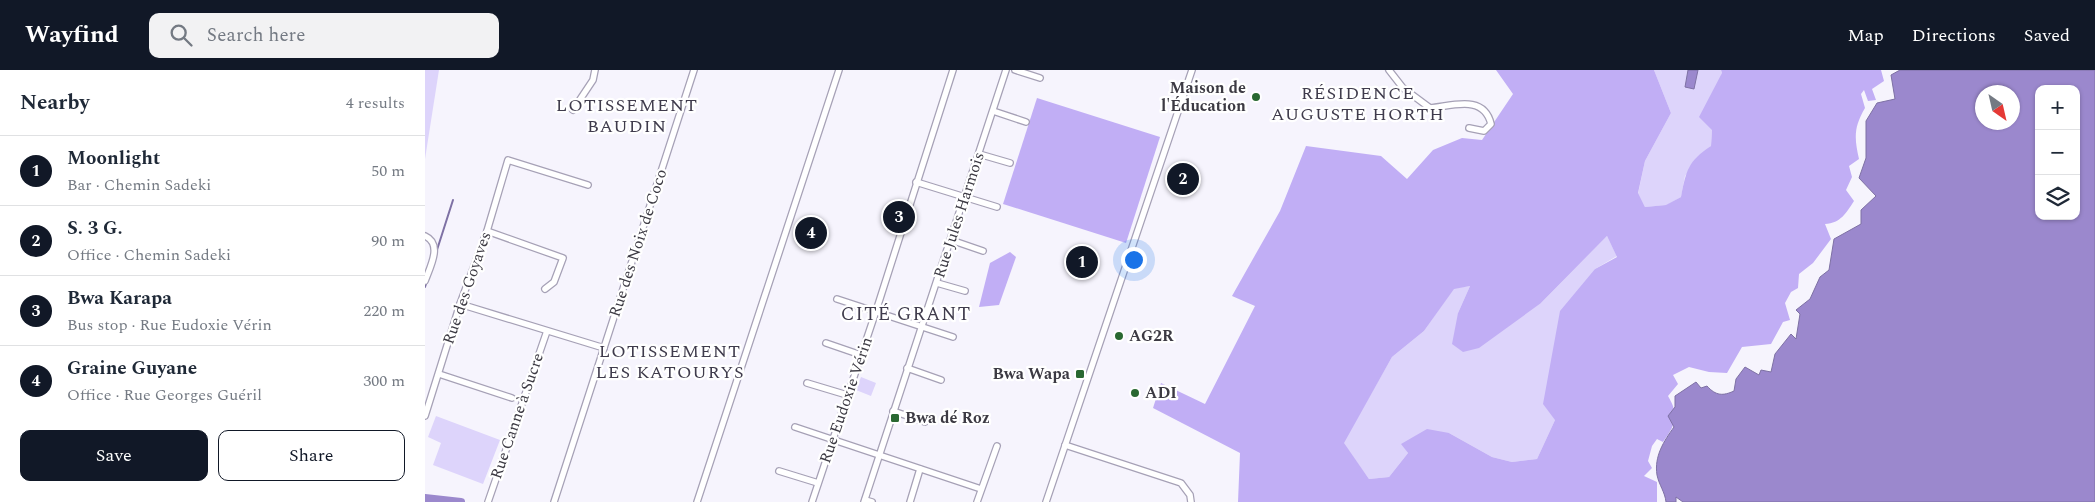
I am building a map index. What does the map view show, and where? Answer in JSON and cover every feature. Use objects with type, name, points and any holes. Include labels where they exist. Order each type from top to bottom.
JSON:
[{"type":"street","points":[[573,110],[593,80],[595,70]]},
{"type":"street","name":"Rue des Noix de Coco","points":[[554,502],[694,70]]},
{"type":"street","points":[[697,502],[839,70]]},
{"type":"street","name":"Rue Eudoxie Vérin","points":[[812,502],[876,311],[953,70]]},
{"type":"street","name":"Rue Jules Harmois","points":[[864,501],[1006,70]]},
{"type":"street","points":[[1015,70],[1040,78]]},
{"type":"street","points":[[1048,500],[1065,444],[1192,70]]},
{"type":"street","points":[[1389,70],[1403,88],[1430,108],[1473,104],[1480,108],[1487,115],[1491,124],[1484,131],[1469,128]]},
{"type":"street","points":[[993,111],[1026,122]]},
{"type":"street","points":[[979,154],[1010,163]]},
{"type":"street","name":"Rue des Goyaves","points":[[425,416],[460,304],[487,231],[508,160],[588,185]]},
{"type":"street","points":[[916,182],[997,207]]},
{"type":"street","points":[[487,231],[563,258],[553,282],[545,290]]},
{"type":"street","points":[[425,236],[432,240],[434,254],[425,281]]},
{"type":"street","points":[[951,240],[983,251]]},
{"type":"street","points":[[937,283],[965,291]]},
{"type":"street","points":[[837,299],[953,337]]},
{"type":"street","points":[[460,304],[604,348]]},
{"type":"street","name":"Rue Canne à Sucre","points":[[488,502],[547,331]]},
{"type":"street","points":[[826,343],[861,354]]},
{"type":"street","points":[[907,368],[941,380]]},
{"type":"street","points":[[439,374],[512,398]]},
{"type":"street","points":[[807,383],[847,395]]},
{"type":"street","points":[[893,411],[925,422]]},
{"type":"street","points":[[795,427],[981,490]]},
{"type":"street","points":[[1065,444],[1181,483],[1190,495],[1191,502]]},
{"type":"street","points":[[977,502],[997,446]]},
{"type":"street","points":[[910,502],[920,469]]},
{"type":"street","points":[[779,472],[818,483]]},
{"type":"street","points":[[864,501],[872,502]]},
{"type":"shaded area","points":[[425,70],[439,70],[425,159]]},
{"type":"shaded area","points":[[1496,70],[1654,70],[1671,113],[1645,161],[1638,193],[1645,207],[1666,205],[1681,197],[1689,167],[1703,151],[1711,146],[1712,130],[1699,117],[1722,73],[1721,70],[1881,70],[1884,81],[1872,89],[1876,100],[1868,101],[1864,90],[1861,94],[1865,108],[1856,132],[1859,159],[1849,166],[1852,177],[1846,190],[1854,201],[1846,213],[1839,219],[1825,224],[1831,239],[1813,263],[1799,274],[1798,288],[1791,292],[1785,303],[1790,320],[1783,322],[1771,344],[1742,347],[1727,373],[1709,372],[1689,367],[1673,375],[1678,384],[1668,396],[1674,409],[1675,420],[1663,442],[1657,439],[1652,446],[1648,461],[1652,468],[1644,476],[1657,482],[1657,502],[1238,502],[1240,453],[1153,408],[1161,383],[1205,404],[1255,306],[1232,296],[1280,211],[1306,146],[1381,156],[1407,179],[1433,150],[1462,138],[1482,140],[1513,94]],"holes":[[[1607,236],[1617,257],[1595,269],[1560,311],[1543,404],[1555,420],[1537,459],[1512,462],[1492,457],[1449,433],[1427,429],[1401,444],[1408,453],[1389,477],[1369,479],[1344,443],[1392,357],[1424,331],[1454,289],[1470,286],[1458,313],[1452,344],[1463,352],[1479,348],[1541,303]]]},
{"type":"shaded area","points":[[1654,70],[1721,70],[1722,73],[1711,146],[1685,176],[1681,197],[1667,205],[1645,207],[1638,194],[1645,161],[1671,113]]},
{"type":"shaded area","points":[[1688,70],[1698,70],[1694,89],[1685,87]]},
{"type":"shaded area","points":[[1900,70],[2095,70],[2095,502],[1683,502],[1676,497],[1676,502],[1666,502],[1656,468],[1658,455],[1663,443],[1674,427],[1668,416],[1675,407],[1675,396],[1696,382],[1701,388],[1707,386],[1713,392],[1720,394],[1734,391],[1736,379],[1745,367],[1759,375],[1761,370],[1771,372],[1775,354],[1791,334],[1796,339],[1800,314],[1796,310],[1810,299],[1820,277],[1829,270],[1834,239],[1861,224],[1861,210],[1876,196],[1859,178],[1866,158],[1866,121],[1877,103],[1895,99],[1891,75]]},
{"type":"shaded area","points":[[1037,98],[1160,137],[1126,243],[1003,204]]},
{"type":"shaded area","points":[[1607,236],[1617,256],[1595,269],[1555,420],[1537,459],[1512,462],[1492,457],[1449,433],[1402,444],[1408,453],[1389,477],[1369,479],[1343,443],[1392,357],[1424,331],[1454,288],[1470,286],[1458,313],[1541,303]]},
{"type":"shaded area","points":[[1010,252],[1016,257],[999,305],[979,307],[990,263]]},
{"type":"shaded area","points":[[861,377],[876,383],[871,396],[856,390]]},
{"type":"shaded area","points":[[436,416],[500,440],[483,484],[433,465],[441,443],[428,437]]},
{"type":"waterway","points":[[436,253],[453,200]]},
{"type":"waterway","points":[[425,287],[427,281]]},
{"type":"waterway","points":[[425,498],[461,502]]},
{"type":"place","name":"Maison de l'Éducation","points":[[1256,97]]},
{"type":"place","name":"S. 3 G.","points":[[1183,179]]},
{"type":"place","name":"Bwa Karapa","points":[[899,217]]},
{"type":"place","name":"Graine Guyane","points":[[811,233]]},
{"type":"place","name":"Moonlight","points":[[1082,262]]},
{"type":"place","name":"AG2R","points":[[1119,336]]},
{"type":"place","name":"Bwa Wapa","points":[[1080,374]]},
{"type":"place","name":"ADI","points":[[1135,393]]},
{"type":"place","name":"Bwa dé Roz","points":[[895,418]]},
{"type":"district","name":"RÉSIDENCE AUGUSTE HORTH","points":[[1358,103]]},
{"type":"district","name":"LOTISSEMENT BAUDIN","points":[[627,115]]},
{"type":"district","name":"CITÉ GRANT","points":[[906,314]]},
{"type":"district","name":"LOTISSEMENT LES KATOURYS","points":[[670,361]]}]
